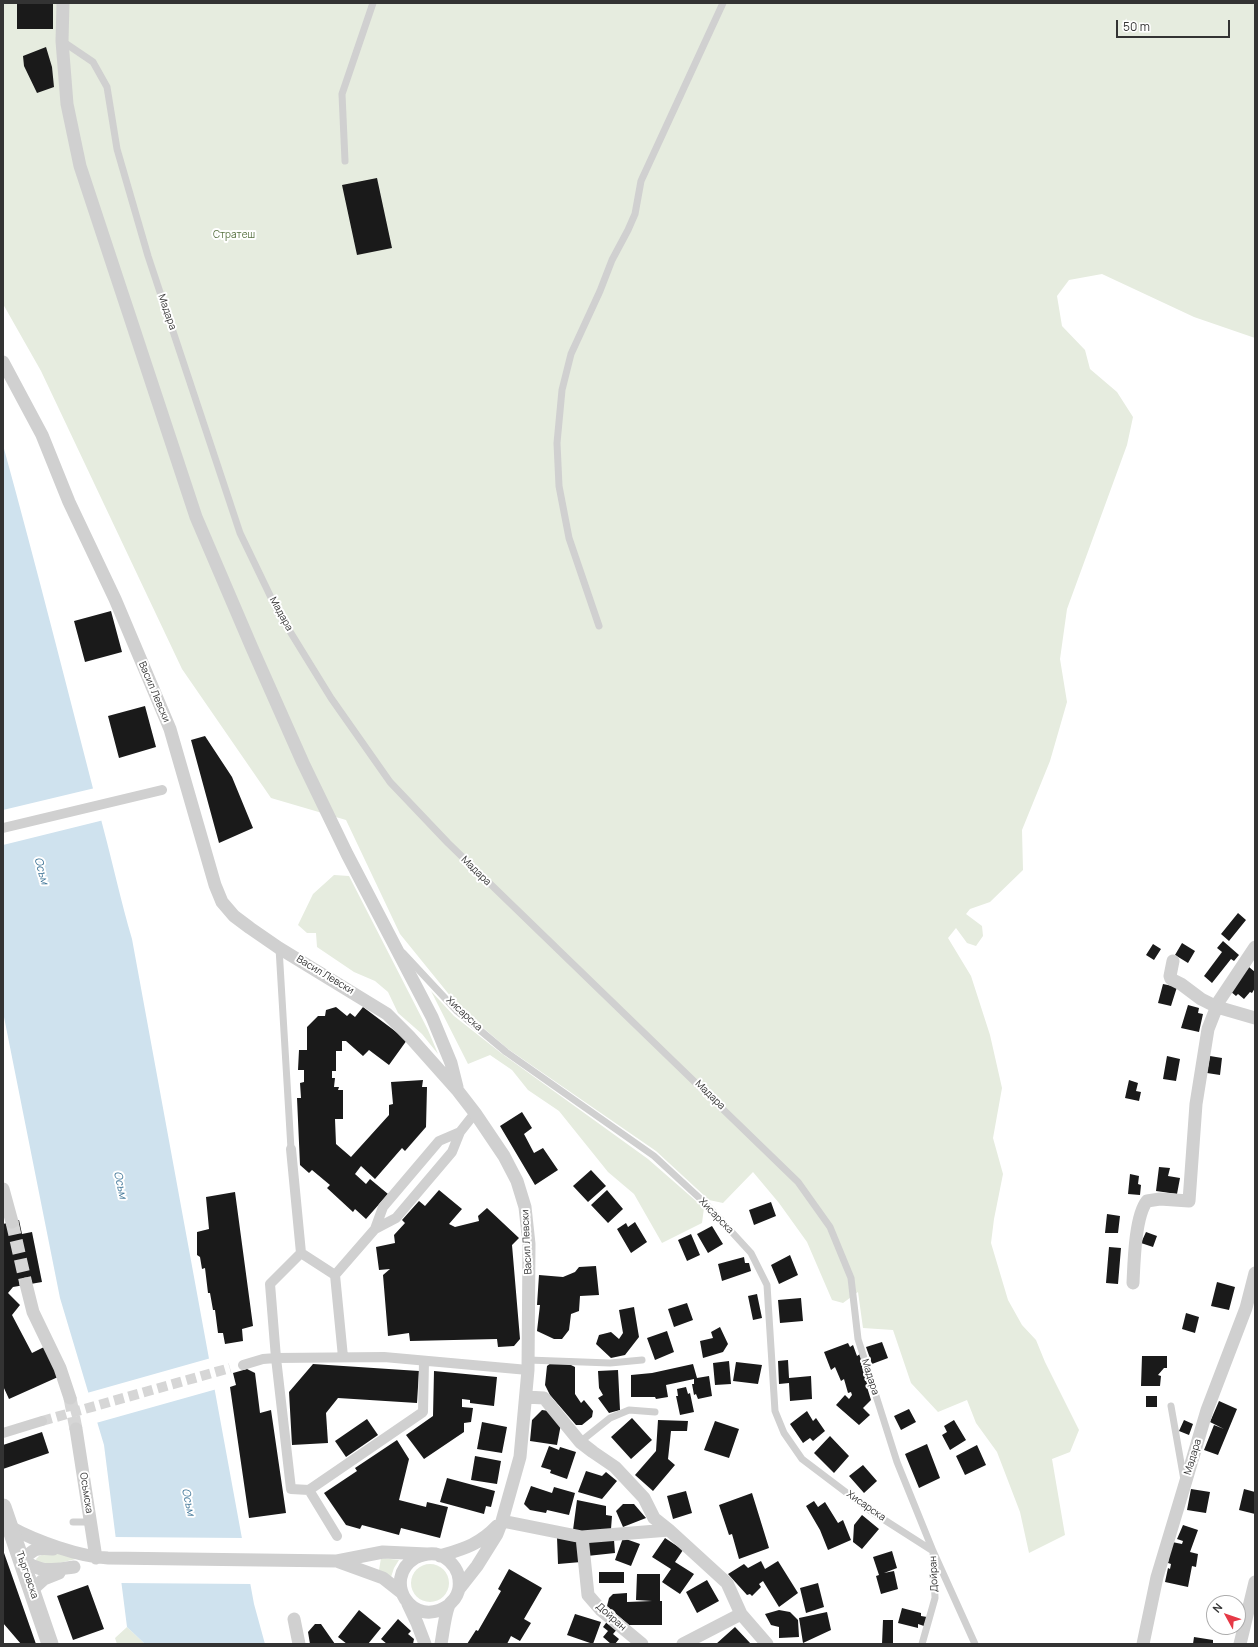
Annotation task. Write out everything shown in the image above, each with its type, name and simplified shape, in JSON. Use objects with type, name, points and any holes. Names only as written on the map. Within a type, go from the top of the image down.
[{"type":"street","points":[[63,3],[62,41],[67,104],[80,166],[196,517],[303,763],[391,939],[432,1017],[452,1063],[458,1091]]},
{"type":"street","name":"Васил Левски","points":[[3,362],[42,435],[69,502],[115,598],[170,729],[214,885],[222,902],[234,916],[279,948],[387,1014],[431,1059],[458,1091],[504,1156],[517,1181],[526,1207],[529,1244],[528,1365],[520,1457],[502,1521],[490,1546],[459,1589]]},
{"type":"street","points":[[3,828],[162,790]]},
{"type":"street","points":[[1133,1282],[1136,1243],[1142,1208],[1147,1201],[1160,1199],[1189,1201],[1196,1104],[1208,1029],[1217,1007],[1255,947]]},
{"type":"street","points":[[1173,961],[1170,976],[1171,979],[1181,984],[1201,999],[1217,1007],[1255,1018]]},
{"type":"street","points":[[343,1357],[335,1275],[375,1229],[396,1218],[452,1152],[460,1132],[475,1113]]},
{"type":"street","points":[[375,1229],[383,1206],[440,1141],[460,1132]]},
{"type":"street","points":[[292,1149],[301,1253],[270,1284],[276,1358],[291,1489],[309,1490],[423,1412],[424,1361]]},
{"type":"street","points":[[3,1189],[12,1222]]},
{"type":"street","points":[[301,1253],[335,1275]]},
{"type":"street","name":"Мадара","points":[[1143,1644],[1157,1577],[1207,1410],[1246,1308],[1255,1273]]},
{"type":"street","points":[[26,1284],[33,1312],[60,1368],[70,1398]]},
{"type":"street","points":[[243,1365],[263,1359],[343,1357],[528,1365]]},
{"type":"street","points":[[526,1397],[544,1398],[580,1442],[621,1473],[644,1498],[654,1518],[727,1584],[741,1614],[767,1644]]},
{"type":"street","points":[[3,1433],[42,1421]]},
{"type":"street","name":"Осъмска","points":[[76,1429],[90,1522],[102,1558]]},
{"type":"street","points":[[309,1490],[337,1536]]},
{"type":"street","name":"Търговска","points":[[3,1507],[33,1590],[50,1644]]},
{"type":"street","points":[[425,1644],[417,1623],[404,1597],[401,1580],[405,1568],[411,1561],[419,1556],[433,1555],[474,1545],[490,1534],[502,1521],[582,1537],[669,1530]]},
{"type":"street","points":[[10,1527],[30,1538],[72,1551],[102,1558],[337,1561],[383,1552],[433,1555],[452,1564],[457,1571],[459,1580],[459,1589],[456,1597],[450,1605],[441,1644]]},
{"type":"street","name":"Дойран","points":[[582,1537],[588,1595],[601,1610],[642,1644]]},
{"type":"street","points":[[72,1551],[44,1548],[34,1550],[29,1552],[23,1561],[36,1568],[47,1571],[74,1567]]},
{"type":"street","points":[[33,1590],[44,1579],[102,1558]]},
{"type":"street","points":[[337,1561],[383,1578],[404,1597],[413,1608],[422,1612],[432,1613],[450,1605]]},
{"type":"street","points":[[1240,1644],[1255,1582]]},
{"type":"street","points":[[683,1644],[741,1614]]},
{"type":"street","points":[[294,1619],[299,1644]]},
{"type":"lane","points":[[344,161],[342,94],[373,3]]},
{"type":"lane","points":[[599,626],[569,538],[560,486],[557,443],[562,390],[571,354],[600,291],[612,260],[635,214],[641,181],[723,3]]},
{"type":"lane","name":"Мадара","points":[[62,41],[93,62],[107,87],[117,148],[148,256],[240,533],[278,612],[330,698],[390,782],[448,843],[798,1182],[830,1227],[851,1278],[858,1338],[897,1462],[933,1551],[974,1644]]},
{"type":"lane","name":"Хисарска","points":[[391,939],[457,1011],[506,1052],[654,1156],[707,1205],[751,1253],[767,1285],[775,1410],[784,1434],[802,1459],[872,1512],[933,1551]]},
{"type":"lane","points":[[279,948],[292,1149]]},
{"type":"lane","points":[[528,1365],[610,1363],[642,1360]]},
{"type":"lane","points":[[1171,1406],[1185,1484]]},
{"type":"lane","points":[[580,1442],[610,1418],[629,1410],[655,1412]]},
{"type":"lane","points":[[73,1522],[90,1522]]},
{"type":"lane","name":"Дойран","points":[[922,1644],[935,1598],[933,1551]]},
{"type":"green space","name":"Стратеш","points":[[3,3],[1255,3],[1255,338],[1194,317],[1102,274],[1069,280],[1057,296],[1062,326],[1085,350],[1090,369],[1117,392],[1133,417],[1127,445],[1067,609],[1060,659],[1067,702],[1050,761],[1022,830],[1023,870],[990,902],[970,909],[966,914],[982,926],[983,936],[976,946],[967,943],[956,928],[948,938],[971,976],[990,1035],[1002,1088],[993,1138],[1003,1174],[991,1243],[1008,1300],[1022,1325],[1036,1340],[1045,1362],[1079,1430],[1070,1452],[1052,1459],[1065,1535],[1029,1553],[1020,1512],[997,1452],[976,1423],[967,1400],[938,1412],[911,1383],[893,1330],[863,1328],[858,1292],[843,1303],[832,1300],[807,1242],[779,1203],[753,1172],[723,1203],[709,1200],[656,1151],[508,1049],[460,1008],[400,934],[346,820],[271,798],[182,669],[41,371],[3,304]]},
{"type":"green space","points":[[334,875],[349,876],[428,1030],[438,1054],[422,1034],[398,1013],[388,992],[375,981],[354,972],[317,947],[316,933],[307,933],[298,925],[313,894]]},
{"type":"green space","points":[[431,991],[454,1016],[501,1053],[648,1159],[704,1208],[702,1223],[662,1243],[634,1194],[608,1172],[559,1111],[528,1090],[512,1070],[490,1055],[468,1064]]},
{"type":"green space","points":[[45,1554],[64,1554],[80,1558],[55,1564],[37,1562],[36,1559],[39,1556]]},
{"type":"green space","points":[[381,1558],[399,1560],[391,1577],[379,1570]]},
{"type":"green space","points":[[426,1564],[434,1564],[444,1569],[448,1576],[448,1590],[444,1597],[434,1602],[426,1602],[416,1597],[414,1594],[411,1587],[411,1579],[416,1569],[419,1567]]},
{"type":"green space","points":[[127,1627],[145,1644],[117,1644],[115,1638]]},
{"type":"water","name":"Осъм","points":[[3,445],[132,939],[254,1604],[265,1644],[145,1644],[127,1627],[104,1445],[60,1298],[3,1012]]},
{"type":"pier","points":[[95,788],[104,820],[3,845],[3,810]]},
{"type":"pier","points":[[211,1358],[217,1389],[96,1423],[87,1393]]},
{"type":"pier","points":[[114,1537],[244,1538],[253,1584],[119,1583]]},
{"type":"building","points":[[17,3],[53,3],[53,29],[17,29]]},
{"type":"building","points":[[46,47],[52,67],[54,87],[37,93],[24,66],[23,56]]},
{"type":"building","points":[[377,178],[392,248],[357,255],[342,185]]},
{"type":"building","points":[[111,611],[122,652],[85,662],[74,621]]},
{"type":"building","points":[[145,706],[156,747],[119,758],[108,716]]},
{"type":"building","points":[[205,736],[232,777],[253,828],[219,843],[191,740]]},
{"type":"building","points":[[1238,913],[1246,920],[1229,941],[1221,934]]},
{"type":"building","points":[[1223,941],[1239,955],[1234,961],[1231,959],[1212,983],[1204,976],[1222,952],[1217,948]]},
{"type":"building","points":[[1182,943],[1195,951],[1188,963],[1175,955]]},
{"type":"building","points":[[1153,944],[1161,949],[1154,960],[1146,955]]},
{"type":"building","points":[[1249,967],[1255,972],[1255,988],[1252,993],[1250,992],[1244,999],[1238,994],[1236,996],[1230,991]]},
{"type":"building","points":[[1163,984],[1177,987],[1171,1006],[1158,1003]]},
{"type":"building","points":[[1188,1005],[1199,1008],[1198,1013],[1203,1014],[1199,1032],[1181,1028]]},
{"type":"building","points":[[336,1007],[347,1016],[350,1013],[355,1017],[363,1007],[407,1040],[389,1065],[369,1050],[363,1056],[346,1041],[342,1041],[342,1051],[336,1051],[336,1071],[332,1071],[332,1078],[335,1078],[334,1087],[339,1087],[338,1090],[343,1090],[343,1119],[335,1119],[336,1144],[351,1157],[389,1115],[389,1105],[393,1104],[391,1082],[423,1080],[422,1087],[427,1087],[426,1127],[405,1151],[402,1148],[375,1179],[361,1166],[355,1174],[366,1184],[370,1179],[388,1194],[366,1219],[355,1209],[353,1212],[327,1188],[330,1185],[312,1170],[309,1173],[300,1165],[297,1098],[301,1098],[300,1083],[304,1082],[304,1070],[298,1070],[299,1050],[307,1050],[307,1027],[318,1016],[325,1016],[326,1010]]},
{"type":"building","points":[[1167,1056],[1180,1059],[1176,1081],[1163,1079]]},
{"type":"building","points":[[1210,1056],[1222,1058],[1220,1075],[1207,1073]]},
{"type":"building","points":[[1129,1080],[1138,1083],[1136,1091],[1141,1092],[1139,1101],[1125,1098]]},
{"type":"building","points":[[522,1112],[532,1128],[524,1134],[534,1153],[543,1148],[558,1170],[535,1185],[500,1126]]},
{"type":"building","points":[[1159,1167],[1170,1168],[1168,1176],[1180,1178],[1177,1194],[1156,1191]]},
{"type":"building","points":[[591,1170],[606,1186],[588,1202],[573,1186]]},
{"type":"building","points":[[1130,1174],[1139,1176],[1138,1184],[1141,1185],[1140,1195],[1128,1194]]},
{"type":"building","points":[[439,1190],[462,1209],[449,1224],[455,1227],[479,1221],[478,1216],[487,1208],[519,1238],[512,1245],[520,1339],[514,1346],[498,1347],[497,1339],[410,1341],[409,1333],[388,1336],[383,1275],[390,1269],[379,1270],[376,1247],[395,1243],[394,1235],[405,1223],[402,1220],[419,1201],[425,1206]]},
{"type":"building","points":[[607,1190],[623,1209],[608,1223],[591,1205]]},
{"type":"building","points":[[235,1192],[253,1326],[242,1329],[243,1341],[225,1344],[223,1333],[218,1333],[215,1310],[213,1310],[210,1293],[208,1293],[205,1268],[202,1269],[200,1257],[197,1255],[197,1232],[209,1229],[206,1197]]},
{"type":"building","points":[[771,1202],[776,1216],[754,1225],[749,1210]]},
{"type":"building","points":[[1107,1214],[1120,1216],[1118,1233],[1105,1233]]},
{"type":"building","points":[[19,1220],[22,1234],[32,1232],[42,1282],[13,1287],[8,1293],[20,1305],[12,1315],[32,1353],[44,1347],[58,1377],[9,1399],[3,1386],[3,1224]]},
{"type":"building","points":[[635,1222],[647,1242],[631,1253],[617,1229],[626,1223],[628,1227]]},
{"type":"building","points":[[712,1226],[723,1244],[708,1253],[697,1234]]},
{"type":"building","points":[[1146,1232],[1157,1236],[1153,1247],[1141,1243]]},
{"type":"building","points":[[691,1234],[700,1255],[687,1261],[678,1240]]},
{"type":"building","points":[[1109,1247],[1121,1248],[1118,1284],[1106,1283]]},
{"type":"building","points":[[790,1255],[798,1275],[779,1284],[771,1265]]},
{"type":"building","points":[[744,1257],[745,1263],[749,1263],[751,1271],[722,1281],[718,1264]]},
{"type":"building","points":[[596,1266],[599,1295],[580,1296],[579,1311],[571,1314],[569,1330],[562,1339],[554,1339],[537,1331],[540,1305],[537,1305],[539,1275],[563,1277],[575,1272],[579,1267]]},
{"type":"building","points":[[1217,1282],[1235,1287],[1229,1310],[1211,1306]]},
{"type":"building","points":[[757,1294],[762,1318],[753,1320],[748,1296]]},
{"type":"building","points":[[801,1298],[803,1321],[780,1323],[778,1300]]},
{"type":"building","points":[[687,1303],[693,1320],[674,1327],[668,1309]]},
{"type":"building","points":[[634,1307],[639,1337],[625,1355],[611,1358],[596,1344],[599,1335],[611,1332],[619,1339],[623,1333],[619,1310]]},
{"type":"building","points":[[1186,1313],[1199,1317],[1195,1333],[1182,1329]]},
{"type":"building","points":[[720,1327],[728,1344],[723,1352],[703,1358],[700,1341],[713,1338],[711,1332]]},
{"type":"building","points":[[667,1331],[674,1352],[655,1360],[647,1338]]},
{"type":"building","points":[[882,1342],[888,1358],[872,1364],[866,1347]]},
{"type":"building","points":[[848,1343],[850,1347],[853,1345],[857,1356],[860,1354],[870,1385],[867,1387],[871,1400],[863,1408],[870,1415],[859,1425],[836,1405],[845,1395],[849,1399],[852,1395],[851,1392],[848,1393],[844,1379],[841,1381],[835,1367],[831,1370],[824,1352]]},
{"type":"building","points":[[1142,1356],[1167,1356],[1167,1368],[1164,1368],[1158,1375],[1161,1376],[1160,1386],[1141,1386]]},
{"type":"building","points":[[788,1360],[789,1378],[811,1376],[812,1399],[790,1401],[789,1383],[779,1384],[778,1361]]},
{"type":"building","points":[[729,1361],[731,1384],[715,1385],[713,1363]]},
{"type":"building","points":[[736,1362],[762,1365],[758,1384],[733,1381]]},
{"type":"building","points":[[551,1363],[569,1364],[575,1367],[575,1394],[581,1403],[584,1400],[593,1411],[592,1417],[582,1425],[576,1425],[550,1395],[545,1385],[547,1366]]},
{"type":"building","points":[[313,1364],[419,1371],[417,1403],[338,1398],[326,1413],[328,1443],[292,1445],[289,1392]]},
{"type":"building","points":[[693,1364],[697,1378],[709,1376],[712,1396],[698,1399],[696,1394],[694,1395],[692,1384],[694,1384],[694,1379],[666,1385],[668,1397],[656,1399],[655,1397],[631,1397],[631,1375],[652,1373]]},
{"type":"building","points":[[247,1369],[255,1373],[260,1413],[271,1410],[286,1513],[249,1518],[230,1387],[236,1385],[233,1373]]},
{"type":"building","points":[[618,1370],[620,1410],[609,1413],[598,1398],[603,1395],[599,1388],[598,1371]]},
{"type":"building","points":[[434,1371],[497,1377],[494,1406],[470,1403],[470,1400],[462,1399],[462,1407],[473,1408],[471,1422],[464,1423],[464,1432],[424,1459],[406,1435],[433,1416]]},
{"type":"building","points":[[686,1387],[688,1394],[690,1393],[694,1412],[680,1415],[676,1396],[678,1396],[677,1389]]},
{"type":"building","points":[[1146,1396],[1157,1396],[1157,1407],[1146,1407]]},
{"type":"building","points":[[1219,1401],[1237,1409],[1218,1455],[1204,1450],[1214,1425],[1224,1429],[1210,1422]]},
{"type":"building","points":[[909,1409],[916,1422],[901,1430],[894,1416]]},
{"type":"building","points":[[542,1410],[549,1411],[561,1424],[557,1445],[530,1441],[532,1420]]},
{"type":"building","points":[[807,1411],[813,1421],[816,1418],[825,1431],[813,1441],[810,1438],[803,1443],[790,1424]]},
{"type":"building","points":[[632,1418],[652,1440],[631,1459],[611,1437]]},
{"type":"building","points":[[367,1419],[378,1435],[346,1457],[335,1441]]},
{"type":"building","points":[[658,1420],[688,1421],[687,1431],[671,1431],[668,1459],[675,1465],[653,1491],[635,1475],[656,1451]]},
{"type":"building","points":[[954,1420],[966,1440],[950,1450],[942,1435],[947,1432],[944,1426]]},
{"type":"building","points":[[1184,1420],[1193,1424],[1189,1435],[1179,1431]]},
{"type":"building","points":[[715,1421],[739,1429],[729,1458],[704,1450]]},
{"type":"building","points":[[482,1422],[507,1427],[502,1453],[477,1449]]},
{"type":"building","points":[[42,1432],[49,1453],[3,1469],[3,1445]]},
{"type":"building","points":[[830,1436],[849,1456],[834,1473],[814,1453]]},
{"type":"building","points":[[397,1440],[409,1459],[399,1500],[426,1507],[427,1502],[448,1507],[440,1538],[401,1528],[399,1535],[362,1525],[360,1529],[346,1525],[324,1493],[357,1471],[355,1468]]},
{"type":"building","points":[[927,1444],[940,1478],[919,1488],[905,1454]]},
{"type":"building","points":[[977,1445],[986,1465],[965,1475],[956,1456]]},
{"type":"building","points":[[549,1446],[559,1450],[560,1447],[576,1452],[567,1479],[550,1473],[551,1470],[541,1467]]},
{"type":"building","points":[[475,1456],[501,1461],[497,1484],[471,1480]]},
{"type":"building","points":[[863,1465],[877,1481],[864,1493],[849,1476]]},
{"type":"building","points":[[586,1471],[602,1476],[606,1472],[617,1481],[602,1499],[578,1492]]},
{"type":"building","points":[[447,1478],[495,1491],[491,1507],[486,1506],[484,1514],[440,1502]]},
{"type":"building","points":[[531,1486],[552,1493],[554,1487],[575,1493],[569,1515],[547,1510],[546,1513],[530,1510],[524,1504]]},
{"type":"building","points":[[1191,1489],[1210,1492],[1206,1513],[1187,1510]]},
{"type":"building","points":[[1244,1489],[1255,1492],[1255,1514],[1239,1510]]},
{"type":"building","points":[[686,1491],[692,1513],[673,1519],[667,1496]]},
{"type":"building","points":[[752,1493],[769,1548],[739,1559],[732,1534],[729,1535],[719,1505]]},
{"type":"building","points":[[577,1500],[606,1506],[606,1515],[612,1516],[611,1529],[583,1532],[573,1530]]},
{"type":"building","points":[[814,1501],[818,1507],[825,1502],[838,1523],[843,1520],[851,1540],[828,1550],[820,1530],[806,1506]]},
{"type":"building","points":[[623,1504],[634,1504],[646,1518],[623,1527],[616,1511]]},
{"type":"building","points":[[862,1515],[879,1529],[862,1549],[853,1542],[854,1525]]},
{"type":"building","points":[[1183,1525],[1198,1530],[1190,1552],[1198,1554],[1196,1567],[1192,1566],[1188,1587],[1165,1582],[1168,1568],[1170,1569],[1171,1564],[1168,1563],[1172,1542],[1182,1544],[1183,1541],[1177,1539]]},
{"type":"building","points":[[557,1537],[581,1543],[581,1562],[558,1564]]},
{"type":"building","points":[[623,1538],[640,1544],[631,1566],[615,1560]]},
{"type":"building","points":[[665,1538],[683,1550],[675,1562],[694,1574],[680,1594],[662,1582],[671,1569],[652,1557]]},
{"type":"building","points":[[614,1540],[615,1553],[587,1556],[586,1542]]},
{"type":"building","points":[[3,1550],[36,1644],[21,1644],[3,1623]]},
{"type":"building","points":[[892,1551],[897,1568],[884,1573],[894,1571],[898,1589],[881,1594],[876,1576],[879,1575],[873,1557]]},
{"type":"building","points":[[761,1561],[765,1569],[778,1561],[798,1593],[779,1607],[763,1581],[759,1584],[761,1587],[752,1596],[750,1594],[747,1595],[728,1574],[744,1564],[748,1568]]},
{"type":"building","points":[[509,1569],[542,1588],[524,1619],[531,1623],[520,1641],[511,1636],[507,1644],[467,1644],[476,1630],[478,1631],[501,1591],[498,1589]]},
{"type":"building","points":[[599,1572],[624,1572],[624,1583],[599,1583]]},
{"type":"building","points":[[637,1574],[660,1574],[662,1625],[629,1625],[607,1606],[609,1598],[613,1594],[627,1593],[627,1602],[652,1601],[636,1600]]},
{"type":"building","points":[[707,1580],[719,1601],[697,1613],[686,1592]]},
{"type":"building","points":[[818,1583],[824,1607],[806,1613],[800,1588]]},
{"type":"building","points":[[88,1585],[104,1629],[73,1640],[57,1596]]},
{"type":"building","points":[[902,1608],[921,1613],[921,1616],[927,1617],[924,1626],[918,1624],[918,1628],[898,1623]]},
{"type":"building","points":[[359,1610],[381,1628],[368,1644],[347,1644],[338,1637]]},
{"type":"building","points":[[779,1610],[790,1612],[798,1620],[799,1637],[779,1638],[779,1627],[771,1625],[765,1614]]},
{"type":"building","points":[[827,1612],[831,1630],[803,1643],[799,1618]]},
{"type":"building","points":[[575,1614],[601,1622],[593,1644],[567,1635]]},
{"type":"building","points":[[398,1619],[411,1631],[408,1634],[414,1639],[413,1644],[387,1644],[381,1639]]},
{"type":"building","points":[[609,1619],[619,1627],[613,1634],[619,1639],[615,1644],[611,1644],[603,1637],[608,1631],[603,1627]]},
{"type":"building","points":[[883,1620],[893,1620],[893,1644],[882,1644]]},
{"type":"building","points":[[315,1624],[321,1624],[335,1644],[310,1644],[308,1632]]},
{"type":"building","points":[[735,1627],[751,1644],[716,1644]]},
{"type":"building","points":[[1194,1637],[1213,1640],[1213,1643],[1216,1644],[1193,1644]]},
{"type":"tunnel","points":[[12,1222],[26,1284]]},
{"type":"tunnel","points":[[42,1421],[230,1368]]},
{"type":"tunnel","points":[[70,1398],[76,1429]]}]
